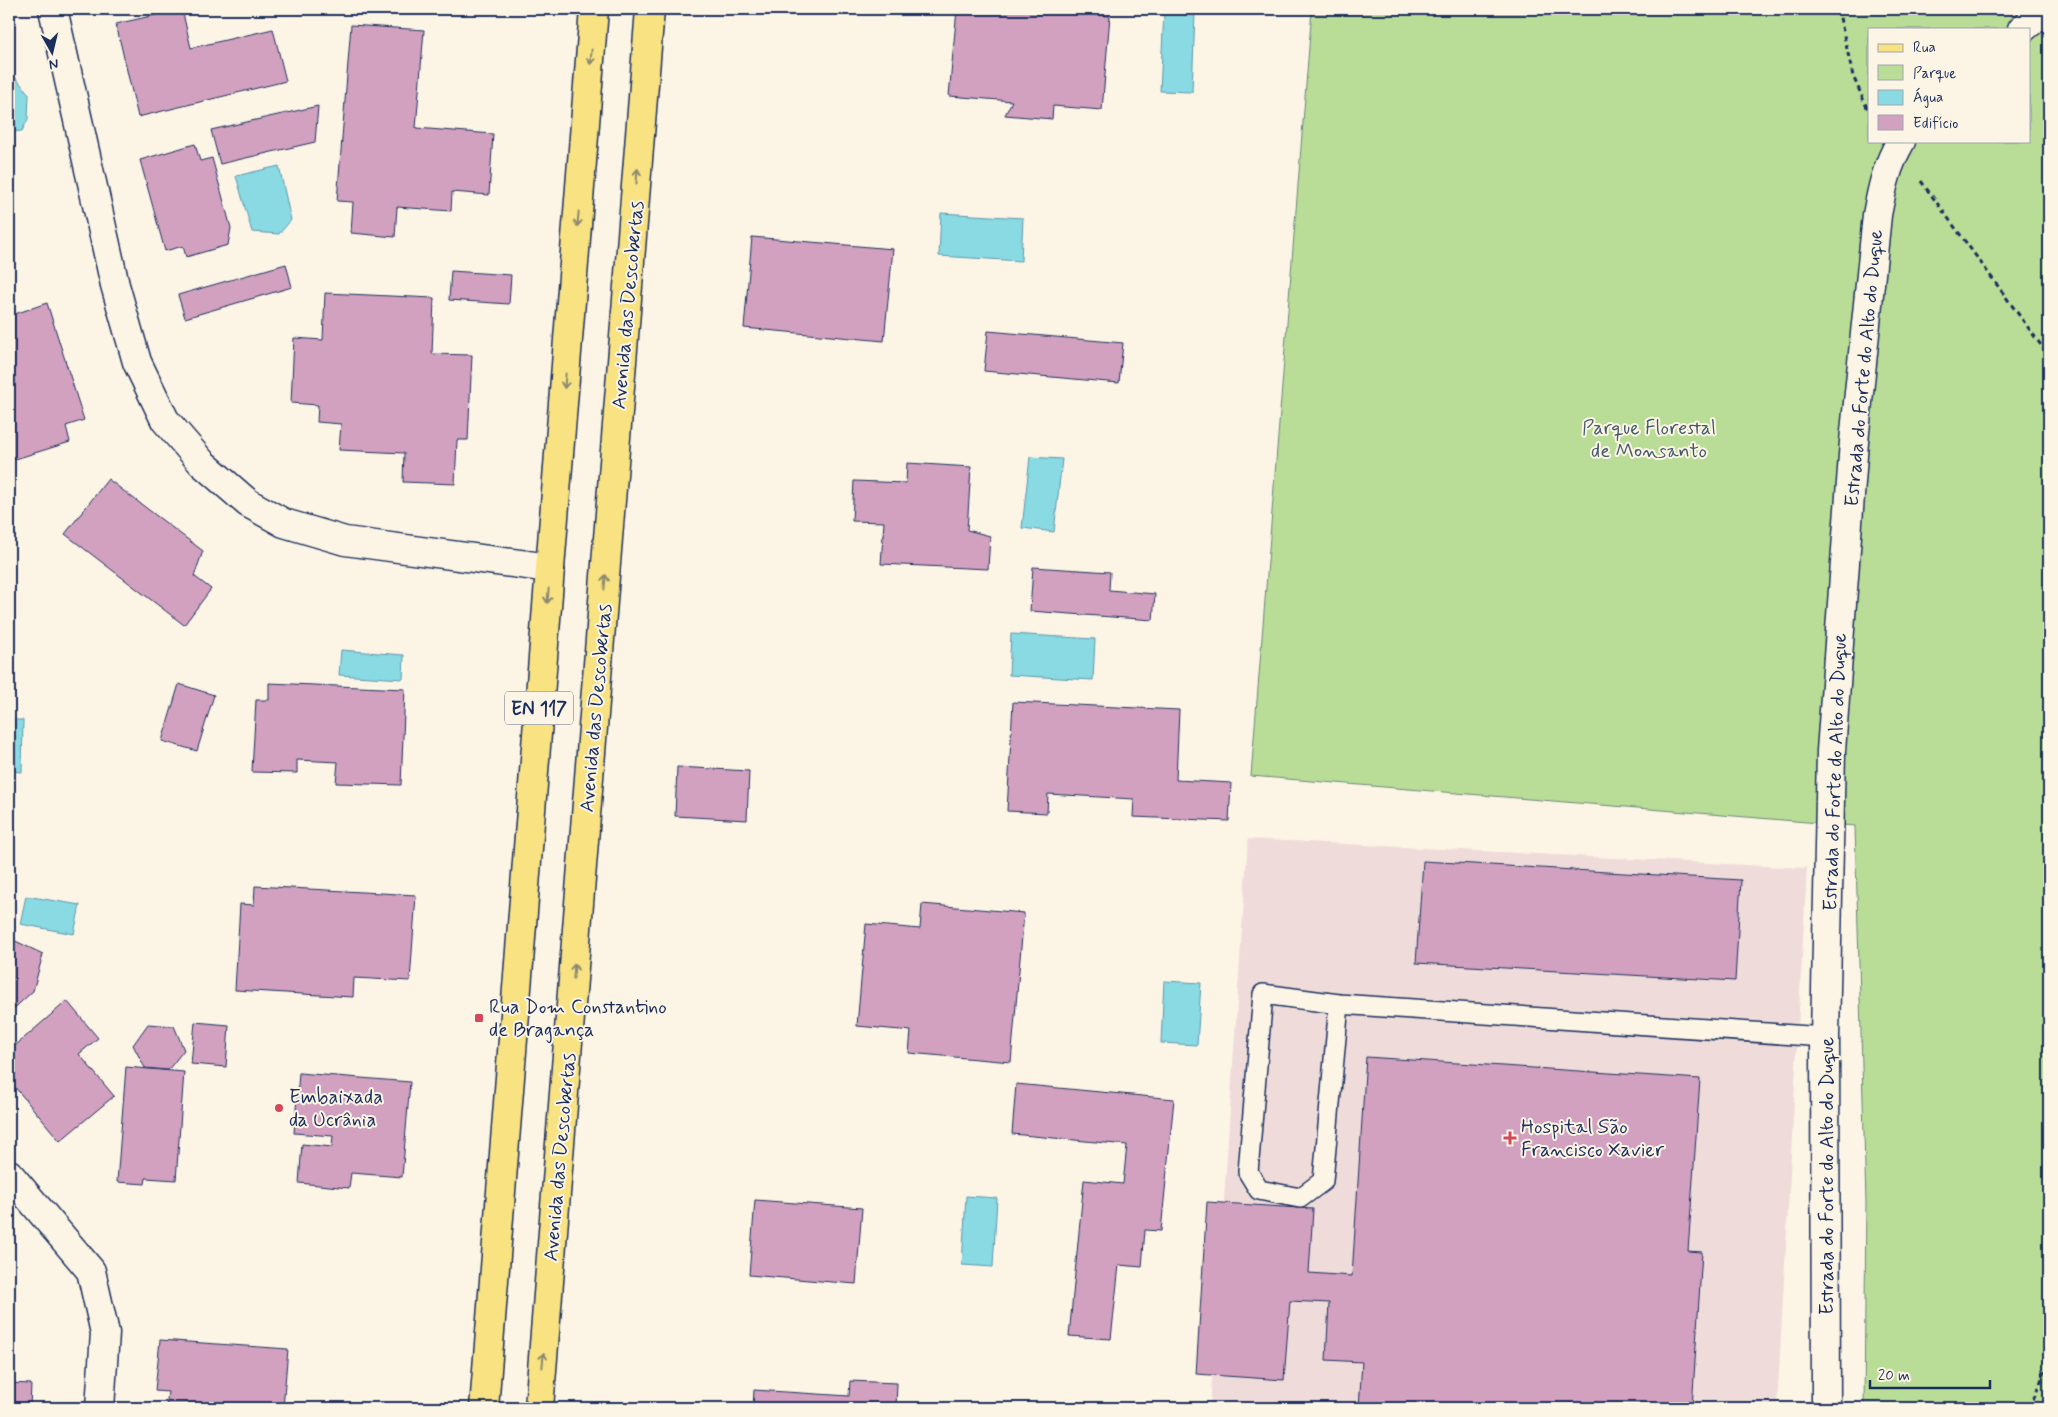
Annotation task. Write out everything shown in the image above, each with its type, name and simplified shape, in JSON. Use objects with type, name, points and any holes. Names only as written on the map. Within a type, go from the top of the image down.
[{"type":"main road","name":"EN 117","points":[[484,1408],[594,9]]},
{"type":"main road","name":"Avenida das Descobertas","points":[[540,1408],[650,9]]},
{"type":"street","points":[[53,9],[115,285],[137,362],[165,420],[202,464],[248,503],[284,523],[345,541],[550,568]]},
{"type":"street","points":[[2023,28],[2047,9]]},
{"type":"street","name":"Estrada do Forte do Alto do Duque","points":[[1826,1408],[1826,1036],[1831,751],[1854,442],[1877,214],[1883,182],[1897,148]]},
{"type":"street","points":[[9,1174],[91,1271],[105,1333],[100,1408]]},
{"type":"lane","points":[[1339,1004],[1323,1181],[1300,1198],[1259,1190],[1248,1172],[1263,994],[1339,1004],[1826,1036]]},
{"type":"path","points":[[1838,9],[1853,76],[1868,110]]},
{"type":"path","points":[[1897,148],[2049,356]]},
{"type":"path","points":[[2030,1408],[2049,1361]]},
{"type":"shaded area","name":"Hospital São Francisco Xavier","points":[[1248,839],[1807,868],[1777,1408],[1210,1408]]},
{"type":"green space","name":"Parque Florestal de Monsanto","points":[[1312,9],[2049,9],[2049,1408],[1864,1408],[1866,1202],[1855,826],[1251,776]]},
{"type":"water","points":[[1164,12],[1195,13],[1192,92],[1160,91]]},
{"type":"water","points":[[9,76],[15,77],[29,94],[28,119],[22,131],[9,132]]},
{"type":"water","points":[[279,166],[291,220],[279,234],[252,232],[236,176]]},
{"type":"water","points":[[941,213],[1023,218],[1021,261],[939,256]]},
{"type":"water","points":[[1030,457],[1062,459],[1054,532],[1022,528]]},
{"type":"water","points":[[1011,634],[1095,639],[1093,680],[1009,675]]},
{"type":"water","points":[[341,650],[404,655],[403,679],[339,675]]},
{"type":"water","points":[[9,720],[23,720],[22,772],[9,771]]},
{"type":"water","points":[[26,896],[80,905],[74,934],[20,924]]},
{"type":"water","points":[[1164,981],[1201,983],[1197,1045],[1161,1043]]},
{"type":"water","points":[[966,1196],[997,1198],[993,1267],[962,1265]]},
{"type":"building","points":[[182,9],[191,48],[273,29],[286,81],[138,117],[116,24]]},
{"type":"building","points":[[957,9],[1027,9],[1110,16],[1102,110],[1053,106],[1052,119],[1005,115],[1012,101],[949,96]]},
{"type":"building","points":[[351,25],[424,30],[416,128],[493,134],[489,195],[452,192],[451,211],[397,207],[395,237],[351,233],[353,202],[337,201]]},
{"type":"building","points":[[318,106],[315,142],[220,164],[211,130]]},
{"type":"building","points":[[195,144],[200,161],[212,158],[231,228],[228,245],[186,257],[183,246],[165,251],[140,160]]},
{"type":"building","points":[[752,237],[893,249],[884,341],[744,328]]},
{"type":"building","points":[[286,264],[292,287],[185,318],[178,295]]},
{"type":"building","points":[[451,271],[511,275],[509,304],[449,300]]},
{"type":"building","points":[[325,293],[434,298],[432,354],[472,355],[468,440],[457,440],[455,484],[403,482],[404,453],[339,450],[341,424],[317,422],[318,405],[291,403],[294,338],[323,340]]},
{"type":"building","points":[[47,303],[84,420],[66,426],[70,442],[9,461],[9,316]]},
{"type":"building","points":[[988,331],[1123,343],[1119,383],[984,371]]},
{"type":"building","points":[[907,463],[971,467],[967,530],[990,536],[988,569],[881,564],[884,522],[852,521],[854,481],[906,483]]},
{"type":"building","points":[[108,479],[203,551],[194,576],[211,589],[184,625],[65,534]]},
{"type":"building","points":[[1033,567],[1110,572],[1109,590],[1155,594],[1153,620],[1030,611]]},
{"type":"building","points":[[269,683],[405,689],[401,785],[336,783],[338,762],[297,760],[297,773],[252,772],[256,700],[269,700]]},
{"type":"building","points":[[179,684],[214,695],[197,751],[162,741]]},
{"type":"building","points":[[1013,702],[1179,710],[1176,780],[1231,783],[1229,821],[1133,817],[1134,799],[1048,794],[1047,813],[1007,811]]},
{"type":"building","points":[[677,767],[749,771],[747,820],[675,816]]},
{"type":"building","points":[[1423,861],[1741,880],[1735,981],[1416,963]]},
{"type":"building","points":[[255,886],[416,895],[410,981],[354,978],[353,997],[235,990],[240,904],[254,905]]},
{"type":"building","points":[[922,904],[1024,913],[1011,1062],[909,1053],[911,1031],[857,1026],[866,924],[920,929]]},
{"type":"building","points":[[9,938],[43,954],[33,991],[9,1013]]},
{"type":"building","points":[[67,1001],[98,1038],[79,1054],[114,1096],[60,1141],[9,1080],[9,1051]]},
{"type":"building","points":[[195,1022],[229,1025],[226,1067],[191,1064]]},
{"type":"building","points":[[148,1024],[174,1026],[184,1050],[168,1070],[145,1068],[133,1045]]},
{"type":"building","points":[[1366,1057],[1700,1079],[1688,1251],[1702,1252],[1692,1408],[1359,1408],[1362,1362],[1326,1360],[1329,1303],[1290,1301],[1284,1380],[1196,1374],[1207,1202],[1313,1209],[1309,1273],[1352,1276]]},
{"type":"building","points":[[126,1067],[184,1072],[176,1180],[146,1178],[145,1184],[117,1182]]},
{"type":"building","points":[[299,1073],[410,1082],[402,1177],[351,1173],[349,1188],[299,1183],[302,1144],[332,1147],[333,1136],[294,1133]]},
{"type":"building","points":[[1016,1084],[1174,1099],[1161,1231],[1145,1230],[1142,1267],[1119,1265],[1111,1339],[1069,1336],[1084,1180],[1123,1184],[1127,1145],[1012,1134]]},
{"type":"building","points":[[755,1200],[862,1208],[856,1284],[749,1275]]},
{"type":"building","points":[[160,1340],[288,1349],[283,1408],[166,1408],[168,1392],[155,1391]]},
{"type":"building","points":[[850,1381],[897,1383],[896,1408],[753,1408],[754,1390],[849,1396]]},
{"type":"building","points":[[9,1383],[31,1384],[30,1408],[9,1408]]},
{"type":"place","name":"Rua Dom Constantino de Bragança","points":[[479,1018]]},
{"type":"place","name":"Embaixada da Ucrânia","points":[[279,1108]]},
{"type":"place","name":"Hospital São Francisco Xavier","points":[[1510,1138]]}]
